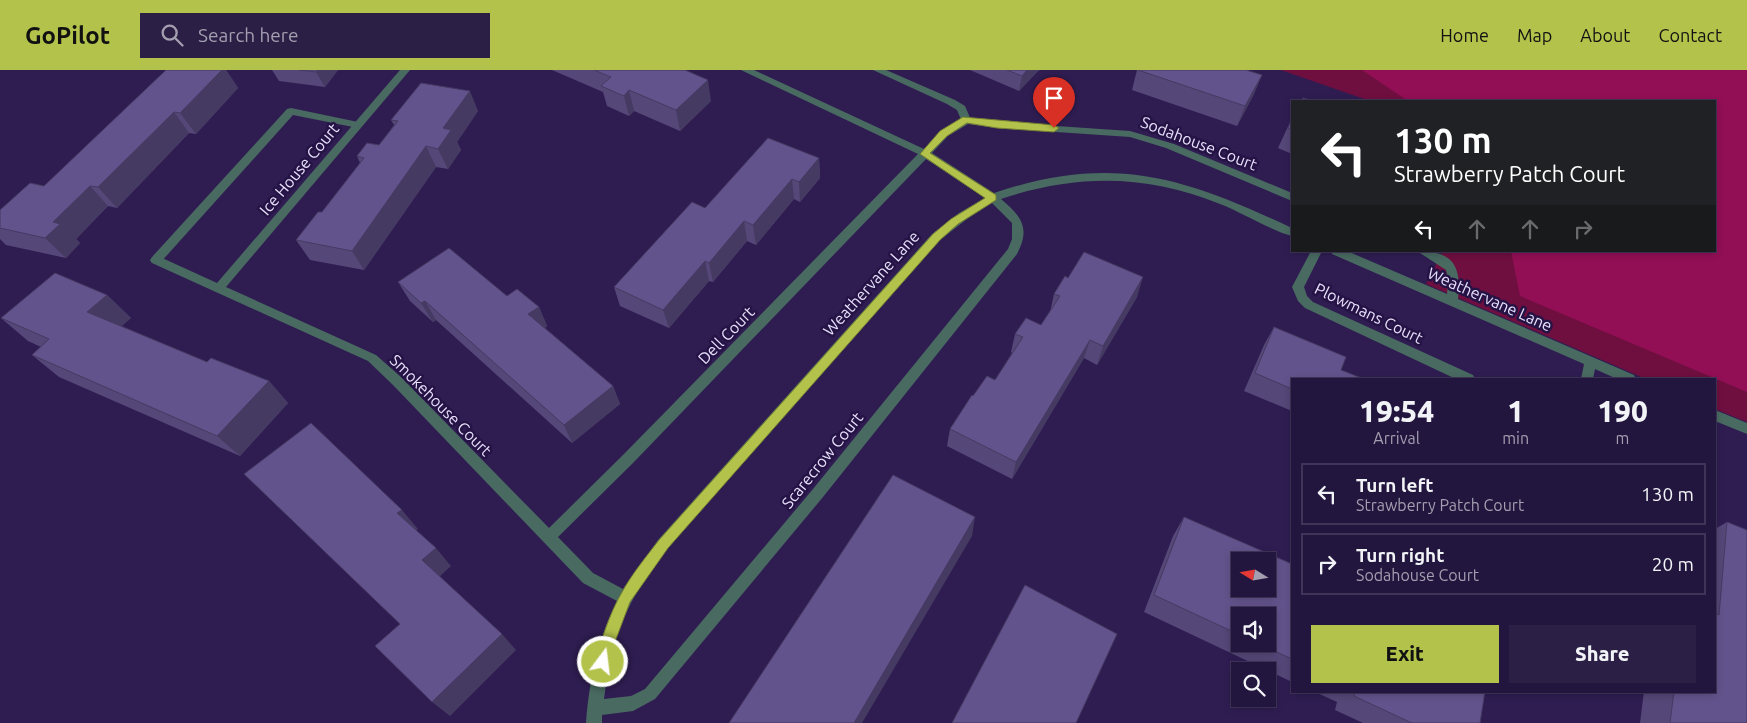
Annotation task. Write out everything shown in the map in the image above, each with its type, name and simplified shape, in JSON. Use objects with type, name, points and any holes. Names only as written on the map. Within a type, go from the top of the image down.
[{"type":"street","name":"Ice House Court","points":[[218,289],[404,70]]},
{"type":"street","points":[[746,70],[924,154],[993,198]]},
{"type":"street","points":[[878,70],[951,102],[960,108],[966,120],[944,134],[924,154]]},
{"type":"street","name":"Smokehouse Court","points":[[358,125],[291,112],[156,260],[372,358],[398,382],[588,578],[625,598]]},
{"type":"street","name":"Sodahouse Court","points":[[966,120],[997,125],[1130,134],[1170,146],[1291,197]]},
{"type":"street","name":"Dell Court","points":[[548,538],[628,459],[924,154]]},
{"type":"street","name":"Weathervane Lane","points":[[594,723],[594,708],[606,647],[625,598],[663,544],[936,237],[954,222],[993,198],[1042,183],[1070,178],[1115,176],[1151,180],[1186,188],[1225,202],[1291,232]]},
{"type":"street","name":"Scarecrow Court","points":[[594,708],[633,703],[650,694],[818,493],[1013,251],[1018,239],[1018,222],[1008,210],[993,198]]},
{"type":"street","name":"Plowmans Court","points":[[1315,252],[1298,286],[1302,298],[1309,305],[1467,378]]},
{"type":"street","name":"Weathervane Lane","points":[[1338,252],[1628,378]]},
{"type":"street","points":[[1424,252],[1444,260],[1453,268],[1455,278],[1452,301]]},
{"type":"street","points":[[1587,378],[1591,362]]},
{"type":"street","points":[[1716,416],[1747,429]]},
{"type":"shaded area","points":[[1281,70],[1747,70],[1747,422],[1716,409],[1716,378],[1644,378],[1426,284],[1442,252],[1716,252],[1716,100],[1367,100]]},
{"type":"shaded area","points":[[1362,70],[1747,70],[1747,392],[1520,296],[1511,252],[1716,252],[1716,100],[1407,100]]},
{"type":"building","points":[[166,70],[222,70],[180,113],[174,112],[98,187],[90,186],[53,222],[60,224],[45,238],[0,228],[0,210],[30,183],[44,186]]},
{"type":"building","points":[[299,70],[318,70],[316,72]]},
{"type":"building","points":[[594,70],[685,70],[708,80],[676,110],[629,90],[624,96],[601,86],[611,77]]},
{"type":"building","points":[[1007,70],[1027,70],[1022,76]]},
{"type":"building","points":[[1138,70],[1246,70],[1262,75],[1245,106]]},
{"type":"building","points":[[421,83],[470,91],[443,128],[451,130],[438,149],[426,146],[352,251],[296,240],[318,212],[322,212],[364,158],[357,156],[367,143],[379,145],[398,121],[391,120]]},
{"type":"building","points":[[768,138],[819,158],[799,182],[792,179],[753,225],[744,221],[709,263],[705,261],[663,310],[614,287],[692,202],[705,208]]},
{"type":"building","points":[[449,248],[507,296],[517,289],[539,307],[528,314],[613,386],[564,425],[425,301],[421,303],[398,282]]},
{"type":"building","points":[[1084,252],[1143,277],[1103,346],[1090,340],[1016,462],[950,429],[987,376],[995,380],[1023,337],[1015,334],[1026,318],[1041,325],[1060,296],[1054,294],[1065,276],[1068,278]]},
{"type":"building","points":[[55,273],[107,295],[87,312],[207,362],[211,358],[269,381],[217,436],[32,355],[49,339],[1,318]]},
{"type":"building","points":[[1274,327],[1346,357],[1341,370],[1361,378],[1291,378],[1291,389],[1255,373]]},
{"type":"building","points":[[311,423],[402,510],[397,513],[436,548],[422,560],[502,634],[432,702],[375,646],[400,624],[244,474]]},
{"type":"building","points":[[893,475],[975,517],[854,723],[729,723]]},
{"type":"building","points":[[1184,517],[1264,552],[1231,552],[1231,598],[1276,598],[1276,557],[1291,564],[1291,659],[1276,652],[1276,607],[1231,607],[1231,631],[1154,595]]},
{"type":"building","points":[[1727,522],[1747,530],[1747,723],[1670,723],[1674,693],[1716,693],[1716,614],[1719,615]]},
{"type":"building","points":[[1025,585],[1117,634],[1076,723],[952,723]]},
{"type":"building","points":[[1355,693],[1485,693],[1480,723],[1412,723],[1354,696]]},
{"type":"route","points":[[603,662],[606,647],[625,598],[663,544],[936,237],[954,222],[993,198],[924,154],[944,134],[966,120],[997,125],[1054,128]]}]
